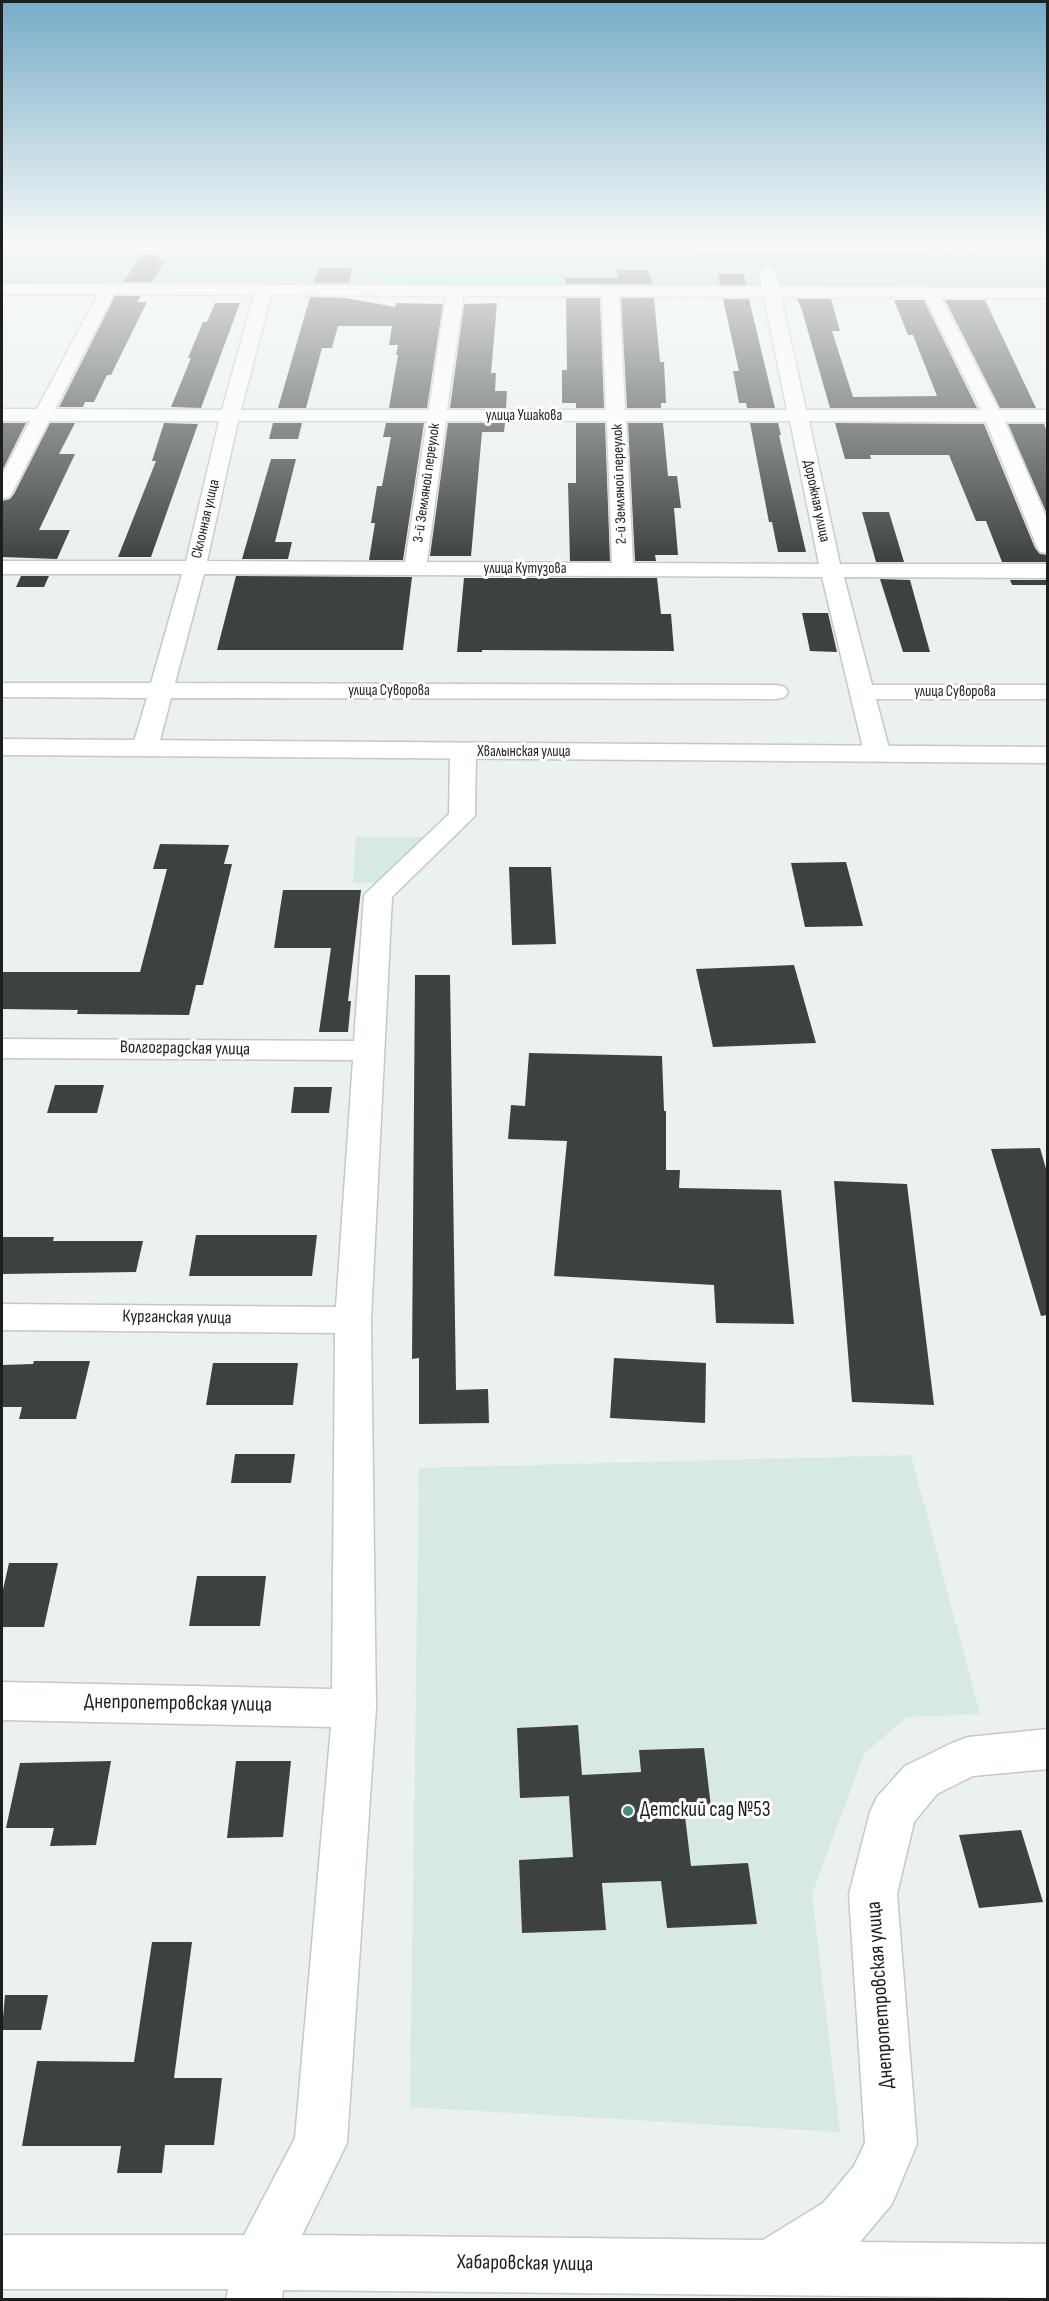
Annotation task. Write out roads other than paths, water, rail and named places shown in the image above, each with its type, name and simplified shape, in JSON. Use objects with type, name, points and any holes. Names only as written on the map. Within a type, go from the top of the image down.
[{"type":"street","points":[[2,492],[79,346]]},
{"type":"street","name":"Склонная улица","points":[[145,748],[195,568],[230,416],[249,346]]},
{"type":"street","name":"3-й Земляной переулок","points":[[415,569],[447,346]]},
{"type":"street","name":"2-й Земляной переулок","points":[[613,346],[623,570]]},
{"type":"street","name":"Дорожная улица","points":[[783,346],[831,570],[878,752]]},
{"type":"street","points":[[958,346],[993,416],[1047,547]]},
{"type":"street","name":"улица Ушакова","points":[[2,415],[1047,416]]},
{"type":"street","name":"улица Кутузова","points":[[2,567],[1047,571]]},
{"type":"street","name":"улица Суворова","points":[[2,690],[776,692]]},
{"type":"street","name":"улица Суворова","points":[[862,692],[1047,692]]},
{"type":"street","name":"Хвалынская улица","points":[[2,747],[1047,755]]},
{"type":"street","points":[[256,2281],[321,2143],[354,1708],[352,1320],[378,895],[462,816],[463,752]]},
{"type":"street","name":"Волгоградская улица","points":[[2,1048],[368,1051]]},
{"type":"street","name":"Курганская улица","points":[[2,1317],[352,1320]]},
{"type":"street","name":"Днепропетровская улица","points":[[2,1701],[354,1708]]},
{"type":"street","name":"Днепропетровская улица","points":[[772,2266],[842,2222],[873,2185],[891,2144],[873,1894],[893,1812],[921,1780],[968,1757],[1047,1749]]},
{"type":"street","name":"Хабаровская улица","points":[[2,2262],[256,2281],[772,2266],[1047,2271]]},
{"type":"place","name":"Детский сад №53","points":[[628,1811]]}]
